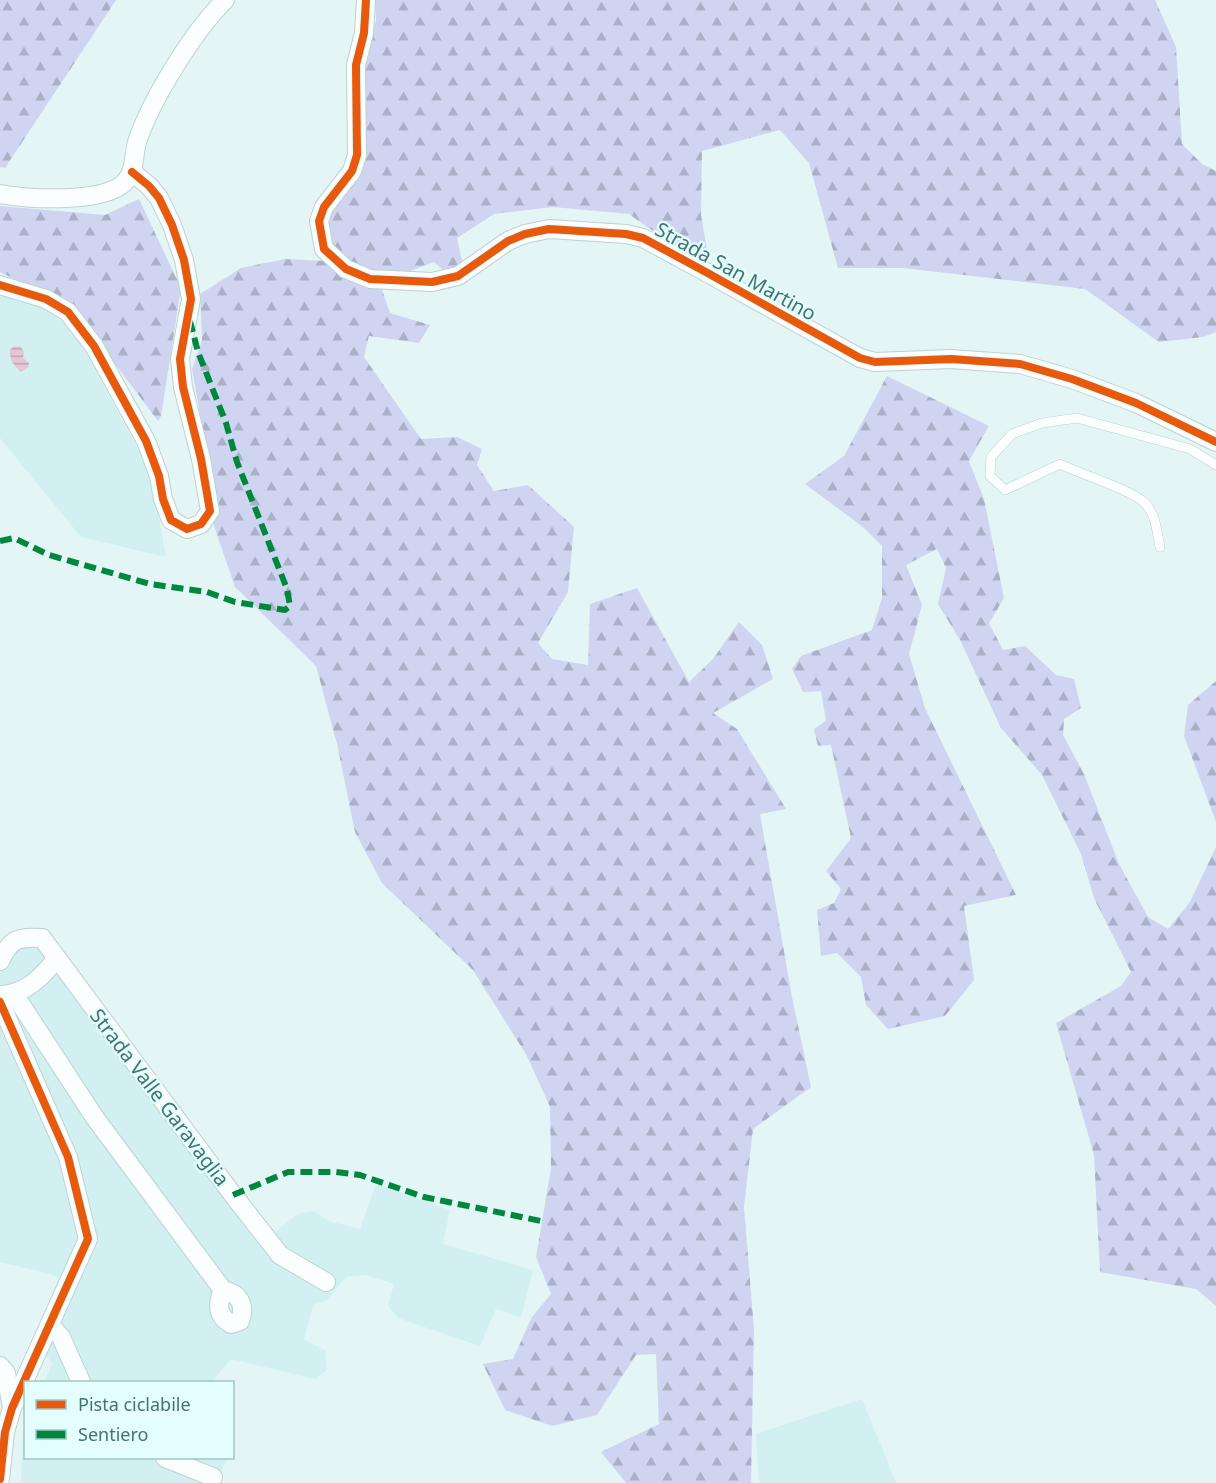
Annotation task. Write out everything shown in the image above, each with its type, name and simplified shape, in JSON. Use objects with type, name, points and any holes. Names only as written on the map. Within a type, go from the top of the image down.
[{"type":"street","points":[[0,194],[76,198],[104,193],[126,182],[132,172],[138,141],[157,97],[185,50],[225,0]]},
{"type":"street","name":"Strada San Martino","points":[[366,0],[364,33],[356,66],[357,154],[352,171],[333,193],[319,221],[324,249],[346,269],[370,279],[432,282],[458,276],[508,241],[525,234],[549,229],[627,234],[643,238],[860,358],[875,362],[951,359],[1020,364],[1072,379],[1136,403],[1216,442]]},
{"type":"street","points":[[0,285],[46,299],[68,312],[94,346],[146,441],[159,476],[163,500],[171,520],[186,529],[201,524],[210,511],[201,459],[183,387],[180,359],[191,299],[184,260],[172,225],[159,198],[132,172]]},
{"type":"street","name":"Strada Valle Garavaglia","points":[[0,961],[7,946],[24,937],[42,938],[280,1255],[326,1282]]},
{"type":"street","points":[[4,1005],[40,980],[57,958]]},
{"type":"street","points":[[4,1005],[95,1118],[223,1290]]},
{"type":"street","points":[[4,1005],[68,1157],[88,1239],[24,1381]]},
{"type":"street","points":[[50,1325],[61,1337],[80,1381]]},
{"type":"street","points":[[0,1366],[6,1373],[12,1408]]},
{"type":"street","points":[[0,1479],[5,1432],[12,1408],[24,1382]]},
{"type":"street","points":[[168,1459],[213,1477]]},
{"type":"lane","points":[[1160,548],[1154,518],[1145,503],[1126,492],[1060,464],[1005,490],[990,476],[991,457],[1012,434],[1042,423],[1077,418],[1190,449],[1216,465]]},
{"type":"shaded area","points":[[0,295],[44,305],[75,333],[148,468],[166,557],[81,537],[0,438]]},
{"type":"shaded area","points":[[14,346],[21,347],[24,352],[23,358],[29,363],[25,370],[20,371],[12,362],[10,350]]},
{"type":"shaded area","points":[[25,946],[39,949],[272,1235],[297,1214],[314,1211],[329,1221],[360,1229],[376,1184],[450,1210],[443,1244],[533,1270],[521,1318],[496,1309],[480,1346],[398,1318],[388,1306],[394,1284],[365,1275],[346,1277],[327,1300],[313,1305],[304,1340],[325,1350],[327,1370],[315,1379],[231,1359],[213,1381],[44,1381],[52,1364],[44,1351],[76,1286],[50,1274],[0,1262],[0,975],[8,956]]},
{"type":"shaded area","points":[[862,1399],[896,1483],[759,1483],[756,1434]]},
{"type":"shaded area","points":[[24,1430],[24,1459],[227,1459],[215,1483],[21,1483]]},
{"type":"green space","points":[[0,0],[116,0],[5,168],[0,167]]},
{"type":"green space","points":[[375,0],[1155,0],[1176,47],[1182,144],[1202,164],[1216,171],[1216,332],[1203,337],[1159,342],[1085,289],[903,268],[838,268],[809,163],[780,130],[702,151],[701,215],[707,250],[680,250],[629,214],[553,207],[494,214],[457,238],[463,266],[447,273],[434,262],[397,276],[367,272],[332,252],[326,219],[334,202],[362,169],[366,134],[364,66],[376,20]]},
{"type":"green space","points":[[139,199],[181,288],[161,416],[158,421],[73,308],[0,272],[0,206],[105,215]]},
{"type":"green space","points":[[285,259],[325,261],[381,287],[390,313],[430,325],[419,343],[369,336],[364,357],[421,439],[457,437],[482,449],[477,465],[494,491],[528,485],[574,527],[568,592],[538,643],[552,659],[588,665],[590,604],[637,588],[689,682],[713,659],[739,622],[762,645],[773,679],[713,713],[737,729],[786,809],[760,814],[792,997],[811,1087],[753,1129],[744,1207],[754,1330],[751,1483],[626,1483],[601,1452],[659,1424],[656,1354],[636,1355],[597,1415],[552,1426],[505,1410],[483,1364],[513,1359],[532,1317],[551,1294],[536,1257],[551,1168],[550,1107],[527,1056],[473,970],[382,883],[355,832],[337,744],[316,666],[235,587],[214,526],[202,425],[192,369],[202,340],[200,294],[241,268]]},
{"type":"green space","points":[[887,376],[989,426],[969,461],[984,499],[1004,598],[989,623],[1003,650],[1025,646],[1056,675],[1074,679],[1081,708],[1064,719],[1063,735],[1084,774],[1119,864],[1148,917],[1168,929],[1190,902],[1216,847],[1216,1306],[1196,1289],[1100,1272],[1094,1155],[1056,1023],[1121,986],[1131,972],[1094,898],[1081,854],[1042,775],[1001,728],[960,640],[938,604],[946,568],[937,549],[906,565],[922,605],[909,654],[925,708],[1016,895],[964,906],[974,980],[945,1016],[888,1029],[866,1005],[861,977],[837,953],[821,956],[817,910],[834,903],[841,889],[826,871],[851,838],[831,745],[818,746],[814,729],[826,721],[821,691],[803,692],[792,669],[801,656],[872,630],[882,598],[882,546],[863,527],[805,484],[844,456]]},
{"type":"green space","points":[[1216,681],[1216,822],[1184,736],[1188,705]]},
{"type":"marked path","points":[[0,541],[14,538],[49,555],[150,584],[207,592],[235,602],[285,610],[290,606],[287,589],[237,462],[226,423],[198,352],[190,321]]},
{"type":"marked path","points":[[233,1195],[288,1172],[336,1172],[360,1175],[424,1197],[541,1221]]},
{"type":"cycle path","points":[[366,0],[364,33],[356,65],[357,155],[352,171],[324,207],[319,221],[324,249],[346,269],[370,279],[432,282],[458,276],[508,241],[525,234],[549,229],[626,234],[643,238],[860,358],[875,362],[951,359],[1020,364],[1072,379],[1136,403],[1216,442]]},
{"type":"cycle path","points":[[0,285],[46,299],[68,312],[94,346],[146,441],[159,476],[163,499],[171,520],[187,529],[201,524],[210,511],[201,459],[183,387],[180,359],[191,299],[184,260],[172,225],[159,198],[132,172]]},
{"type":"cycle path","points":[[0,1002],[68,1157],[88,1239],[24,1381]]},
{"type":"cycle path","points":[[0,1479],[5,1432],[12,1408],[24,1381]]}]
